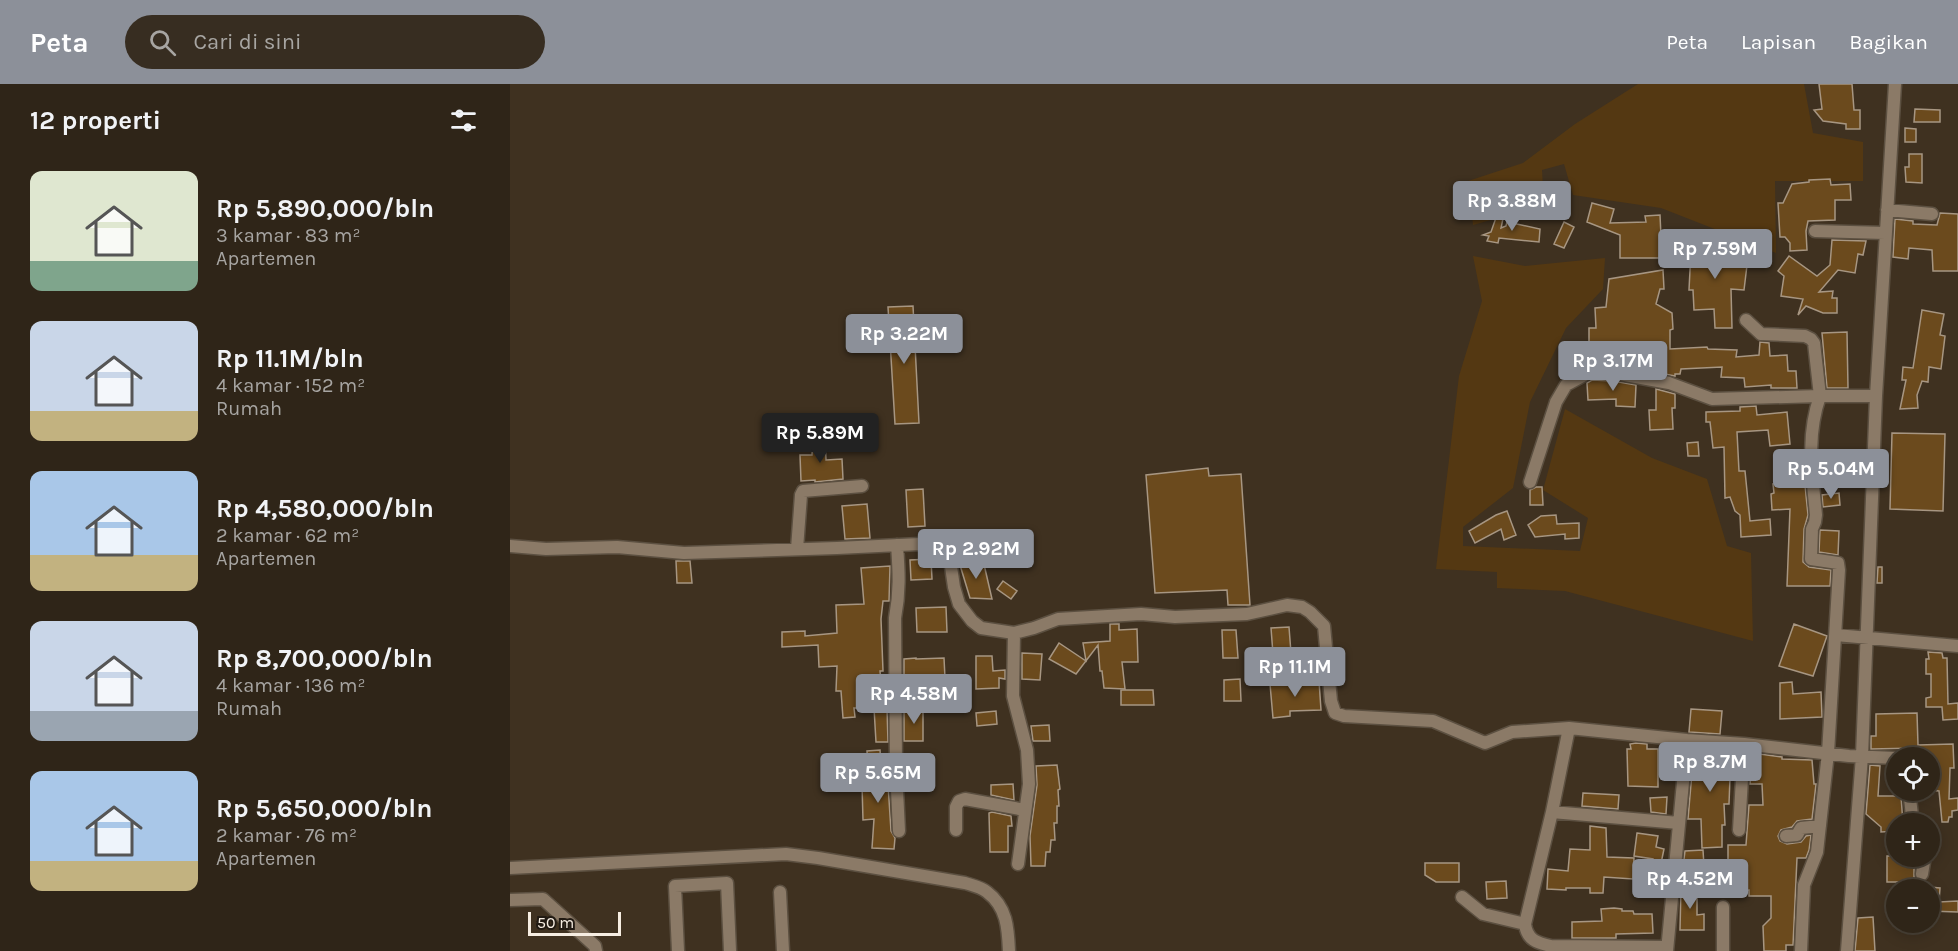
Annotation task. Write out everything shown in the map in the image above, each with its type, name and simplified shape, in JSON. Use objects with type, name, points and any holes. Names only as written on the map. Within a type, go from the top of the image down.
[{"type":"street","points":[[1846,951],[1855,756],[1865,638],[1876,396],[1895,84]]},
{"type":"street","points":[[1887,210],[1932,214]]},
{"type":"street","points":[[1815,231],[1885,233]]},
{"type":"street","points":[[1746,321],[1761,334],[1805,336],[1814,343],[1820,396],[1810,435],[1816,515],[1812,530],[1811,559],[1812,561],[1838,563],[1839,566],[1830,754],[1816,857],[1804,885],[1801,951],[1808,951]]},
{"type":"street","points":[[1530,482],[1556,402],[1566,385],[1590,372],[1614,373],[1669,383],[1712,399],[1876,396]]},
{"type":"street","points":[[797,549],[803,491],[862,486]]},
{"type":"street","points":[[510,546],[546,549],[617,547],[684,553],[920,544],[946,549],[949,553],[954,586],[960,603],[972,621],[981,628],[1014,633],[1058,619],[1141,614],[1175,617],[1247,614],[1287,605],[1310,612],[1324,626],[1331,701],[1335,713],[1344,716],[1433,721],[1485,742],[1512,732],[1569,728],[1886,758]]},
{"type":"street","points":[[897,545],[900,578],[900,595],[895,618],[896,770],[899,831]]},
{"type":"street","points":[[1014,633],[1013,696],[1027,750],[1029,784],[1018,864]]},
{"type":"street","points":[[1836,635],[1958,646]]},
{"type":"street","points":[[1569,728],[1552,812],[1525,924],[1530,939],[1551,946],[1660,949],[1679,823],[1687,740]]},
{"type":"street","points":[[1739,830],[1744,744]]},
{"type":"street","points":[[956,830],[956,807],[959,801],[965,799],[1024,810]]},
{"type":"street","points":[[1552,812],[1679,823]]},
{"type":"street","points":[[1786,836],[1797,835],[1801,828],[1820,826]]},
{"type":"street","points":[[510,868],[786,854],[818,858],[965,883],[986,891],[1002,908],[1008,925],[1009,951]]},
{"type":"street","points":[[1922,874],[1924,867]]},
{"type":"street","points":[[678,951],[675,886],[727,883],[730,951]]},
{"type":"street","points":[[780,892],[783,951]]},
{"type":"street","points":[[1462,897],[1484,914],[1525,924]]},
{"type":"street","points":[[510,900],[543,899],[596,946],[596,951]]},
{"type":"street","points":[[1723,908],[1723,951]]},
{"type":"shaded area","points":[[1638,84],[1804,84],[1813,133],[1863,142],[1863,181],[1775,181],[1776,253],[1661,208],[1573,195],[1564,164],[1542,170],[1544,205],[1473,225],[1468,181],[1523,163],[1575,124]]},
{"type":"shaded area","points":[[1473,256],[1525,266],[1605,258],[1603,289],[1566,328],[1530,402],[1513,488],[1463,527],[1463,546],[1580,551],[1588,518],[1543,490],[1565,409],[1652,458],[1707,479],[1727,546],[1751,553],[1753,641],[1565,591],[1497,588],[1497,572],[1436,569],[1459,376],[1482,301]]},
{"type":"building","points":[[1819,84],[1852,84],[1854,110],[1860,110],[1860,129],[1846,129],[1846,124],[1823,121],[1814,110],[1822,109]]},
{"type":"building","points":[[1915,109],[1940,110],[1940,122],[1914,122]]},
{"type":"building","points":[[1905,128],[1916,129],[1916,142],[1905,142]]},
{"type":"building","points":[[1909,154],[1922,154],[1922,183],[1906,182],[1905,167],[1909,167]]},
{"type":"building","points":[[1830,179],[1831,185],[1850,184],[1851,200],[1835,200],[1835,220],[1808,221],[1807,250],[1790,251],[1790,243],[1785,237],[1780,237],[1778,203],[1783,203],[1792,184]]},
{"type":"building","points":[[1592,203],[1614,209],[1610,223],[1646,222],[1645,216],[1660,215],[1662,258],[1620,258],[1620,235],[1587,222]]},
{"type":"building","points":[[1498,212],[1504,214],[1501,228],[1506,226],[1507,222],[1540,229],[1539,242],[1499,238],[1498,243],[1487,241],[1489,236],[1483,235],[1491,232]]},
{"type":"building","points":[[1940,213],[1958,214],[1958,271],[1933,271],[1932,250],[1909,248],[1908,259],[1893,257],[1895,219],[1913,221],[1913,224],[1937,225]]},
{"type":"building","points":[[1564,222],[1574,227],[1564,248],[1554,244]]},
{"type":"building","points":[[1692,231],[1708,234],[1705,251],[1748,257],[1744,290],[1731,289],[1732,328],[1715,328],[1714,309],[1694,310],[1693,290],[1689,290]]},
{"type":"building","points":[[1832,240],[1866,241],[1863,255],[1858,254],[1855,273],[1838,270],[1819,292],[1833,291],[1832,298],[1837,298],[1837,313],[1823,313],[1806,306],[1798,315],[1803,299],[1781,296],[1784,276],[1778,271],[1789,256],[1817,276],[1830,265]]},
{"type":"building","points":[[1663,270],[1664,289],[1660,289],[1656,304],[1672,313],[1673,329],[1670,330],[1670,349],[1707,347],[1708,349],[1737,350],[1736,357],[1759,355],[1760,342],[1769,343],[1770,356],[1787,355],[1788,371],[1796,371],[1797,388],[1771,388],[1771,385],[1745,387],[1744,378],[1721,377],[1722,367],[1681,369],[1680,374],[1675,374],[1675,376],[1649,371],[1649,352],[1627,353],[1627,358],[1615,358],[1615,352],[1589,352],[1589,328],[1596,328],[1595,308],[1606,307],[1609,279]]},
{"type":"building","points":[[913,306],[919,423],[895,424],[888,307]]},
{"type":"building","points":[[1922,310],[1944,314],[1940,335],[1945,336],[1941,369],[1929,367],[1928,382],[1922,381],[1917,395],[1918,408],[1900,409],[1906,380],[1902,380],[1903,367],[1913,368]]},
{"type":"building","points":[[1847,332],[1848,388],[1827,388],[1822,333]]},
{"type":"building","points":[[1592,380],[1636,385],[1635,407],[1616,406],[1616,399],[1588,400],[1587,383]]},
{"type":"building","points":[[1656,389],[1675,394],[1675,408],[1672,408],[1673,429],[1650,430],[1649,410],[1656,410]]},
{"type":"building","points":[[1756,406],[1757,415],[1787,412],[1790,444],[1770,446],[1768,430],[1737,432],[1739,471],[1745,471],[1750,521],[1770,519],[1771,535],[1741,537],[1740,515],[1735,511],[1730,497],[1725,498],[1724,447],[1713,448],[1710,422],[1706,422],[1706,412],[1740,411],[1740,407]]},
{"type":"building","points":[[1892,433],[1945,434],[1943,511],[1890,509]]},
{"type":"building","points":[[813,437],[825,437],[826,460],[842,459],[843,479],[801,481],[800,455],[812,455]]},
{"type":"building","points":[[1698,442],[1699,456],[1688,456],[1687,443]]},
{"type":"building","points":[[1803,465],[1808,515],[1804,529],[1803,562],[1809,567],[1831,570],[1830,586],[1787,586],[1790,509],[1772,510],[1771,494],[1774,493],[1773,484],[1781,483],[1780,467]]},
{"type":"building","points":[[1208,468],[1209,476],[1241,474],[1250,605],[1228,605],[1227,590],[1155,593],[1146,475]]},
{"type":"building","points":[[1542,487],[1543,505],[1530,505],[1530,490]]},
{"type":"building","points":[[923,489],[925,526],[908,527],[906,490]]},
{"type":"building","points":[[1839,493],[1840,505],[1823,507],[1822,495]]},
{"type":"building","points":[[867,504],[870,538],[845,539],[842,506]]},
{"type":"building","points":[[1507,511],[1516,535],[1504,540],[1501,529],[1475,543],[1469,531]]},
{"type":"building","points":[[1556,515],[1557,524],[1579,523],[1579,538],[1565,539],[1565,534],[1535,537],[1528,525],[1541,516]]},
{"type":"building","points":[[1820,530],[1839,531],[1838,555],[1819,552]]},
{"type":"building","points":[[931,559],[932,579],[911,580],[910,560]]},
{"type":"building","points":[[983,560],[992,599],[970,598],[960,565]]},
{"type":"building","points":[[676,561],[690,561],[692,583],[677,583]]},
{"type":"building","points":[[890,566],[889,601],[883,601],[881,619],[883,671],[880,671],[883,709],[887,709],[888,742],[876,742],[874,708],[854,708],[855,717],[843,718],[841,691],[836,691],[837,666],[819,667],[818,645],[782,647],[782,632],[805,631],[805,636],[837,633],[836,605],[864,604],[861,568]]},
{"type":"building","points":[[1878,567],[1882,567],[1882,583],[1877,583]]},
{"type":"building","points":[[1003,581],[1017,591],[1011,599],[997,589]]},
{"type":"building","points":[[946,607],[947,632],[917,632],[916,608]]},
{"type":"building","points":[[1110,624],[1119,624],[1119,630],[1137,629],[1138,662],[1122,662],[1125,689],[1104,688],[1098,645],[1086,661],[1083,643],[1110,641]]},
{"type":"building","points":[[1794,624],[1827,636],[1813,676],[1779,666]]},
{"type":"building","points":[[1289,627],[1291,653],[1273,654],[1271,628]]},
{"type":"building","points":[[1222,630],[1236,630],[1238,658],[1223,658]]},
{"type":"building","points":[[1059,643],[1086,661],[1076,674],[1049,659]]},
{"type":"building","points":[[1270,651],[1271,676],[1258,677],[1256,652]]},
{"type":"building","points":[[1928,652],[1942,653],[1943,658],[1947,658],[1948,704],[1958,703],[1958,719],[1943,720],[1942,707],[1926,707],[1926,698],[1931,697],[1931,674],[1926,674]]},
{"type":"building","points":[[1022,653],[1042,654],[1040,680],[1022,679]]},
{"type":"building","points":[[976,656],[992,656],[993,671],[1005,670],[1005,679],[999,678],[999,688],[976,689]]},
{"type":"building","points":[[944,658],[945,678],[921,679],[921,687],[904,688],[904,659]]},
{"type":"building","points":[[1240,679],[1241,701],[1224,701],[1224,680]]},
{"type":"building","points":[[1319,681],[1321,710],[1290,711],[1290,716],[1273,718],[1270,684]]},
{"type":"building","points":[[1792,682],[1793,694],[1821,692],[1822,717],[1780,719],[1780,683]]},
{"type":"building","points":[[1121,690],[1153,690],[1154,705],[1121,705]]},
{"type":"building","points":[[923,708],[923,741],[904,741],[904,709]]},
{"type":"building","points":[[1691,709],[1722,711],[1720,734],[1689,732]]},
{"type":"building","points":[[996,711],[997,724],[977,726],[976,713]]},
{"type":"building","points":[[1917,713],[1918,745],[1953,744],[1954,768],[1950,768],[1949,799],[1958,798],[1958,810],[1952,811],[1952,817],[1949,817],[1948,822],[1942,822],[1940,747],[1871,749],[1871,736],[1876,736],[1876,714]]},
{"type":"building","points":[[1049,725],[1050,741],[1033,741],[1031,726]]},
{"type":"building","points":[[1630,744],[1647,744],[1647,749],[1658,749],[1658,787],[1628,786],[1627,749],[1631,749]]},
{"type":"building","points":[[1694,749],[1731,751],[1729,804],[1724,804],[1725,825],[1722,825],[1722,847],[1702,848],[1701,819],[1688,819]]},
{"type":"building","points":[[880,750],[882,784],[888,784],[891,831],[895,838],[894,849],[872,848],[874,819],[863,820],[862,785],[869,785],[867,751]]},
{"type":"building","points":[[1752,753],[1782,757],[1782,759],[1812,760],[1814,784],[1816,784],[1812,819],[1797,821],[1792,827],[1781,830],[1778,836],[1780,841],[1787,844],[1801,842],[1806,836],[1811,835],[1806,858],[1797,858],[1793,945],[1786,945],[1786,951],[1764,951],[1763,926],[1771,918],[1771,896],[1749,896],[1749,890],[1720,891],[1719,870],[1728,870],[1728,845],[1746,845],[1749,805],[1763,805],[1762,784],[1750,784]]},
{"type":"building","points":[[1057,765],[1060,789],[1058,790],[1057,823],[1054,823],[1055,840],[1051,840],[1050,852],[1046,852],[1045,866],[1031,866],[1030,836],[1037,785],[1036,766]]},
{"type":"building","points":[[1870,765],[1880,766],[1878,796],[1886,796],[1886,801],[1901,801],[1902,813],[1886,813],[1886,832],[1881,832],[1881,827],[1866,814]]},
{"type":"building","points":[[1013,784],[1014,800],[991,795],[991,785]]},
{"type":"building","points":[[1583,793],[1619,795],[1618,809],[1582,806]]},
{"type":"building","points":[[1667,797],[1666,814],[1651,812],[1650,798]]},
{"type":"building","points":[[989,813],[1011,816],[1012,826],[1008,826],[1008,852],[990,852]]},
{"type":"building","points":[[1590,826],[1606,828],[1607,857],[1634,858],[1633,879],[1604,877],[1603,893],[1590,893],[1590,888],[1547,889],[1548,869],[1568,871],[1570,849],[1590,850]]},
{"type":"building","points":[[1637,833],[1658,836],[1656,847],[1664,849],[1659,873],[1663,874],[1662,884],[1651,885],[1653,859],[1634,856]]},
{"type":"building","points":[[1703,850],[1704,866],[1683,867],[1685,851]]},
{"type":"building","points":[[1425,863],[1459,863],[1459,882],[1436,882],[1425,875]]},
{"type":"building","points":[[1887,867],[1914,867],[1914,879],[1887,879]]},
{"type":"building","points":[[1506,881],[1507,898],[1487,899],[1486,882]]},
{"type":"building","points":[[1697,886],[1697,915],[1704,914],[1704,930],[1680,930],[1681,887]]},
{"type":"building","points":[[1958,901],[1958,912],[1940,911],[1940,902]]},
{"type":"building","points":[[1614,908],[1633,911],[1634,914],[1652,914],[1653,933],[1616,934],[1616,938],[1572,938],[1572,922],[1602,921],[1601,909]]},
{"type":"building","points":[[1873,917],[1875,951],[1855,951],[1858,918]]}]
